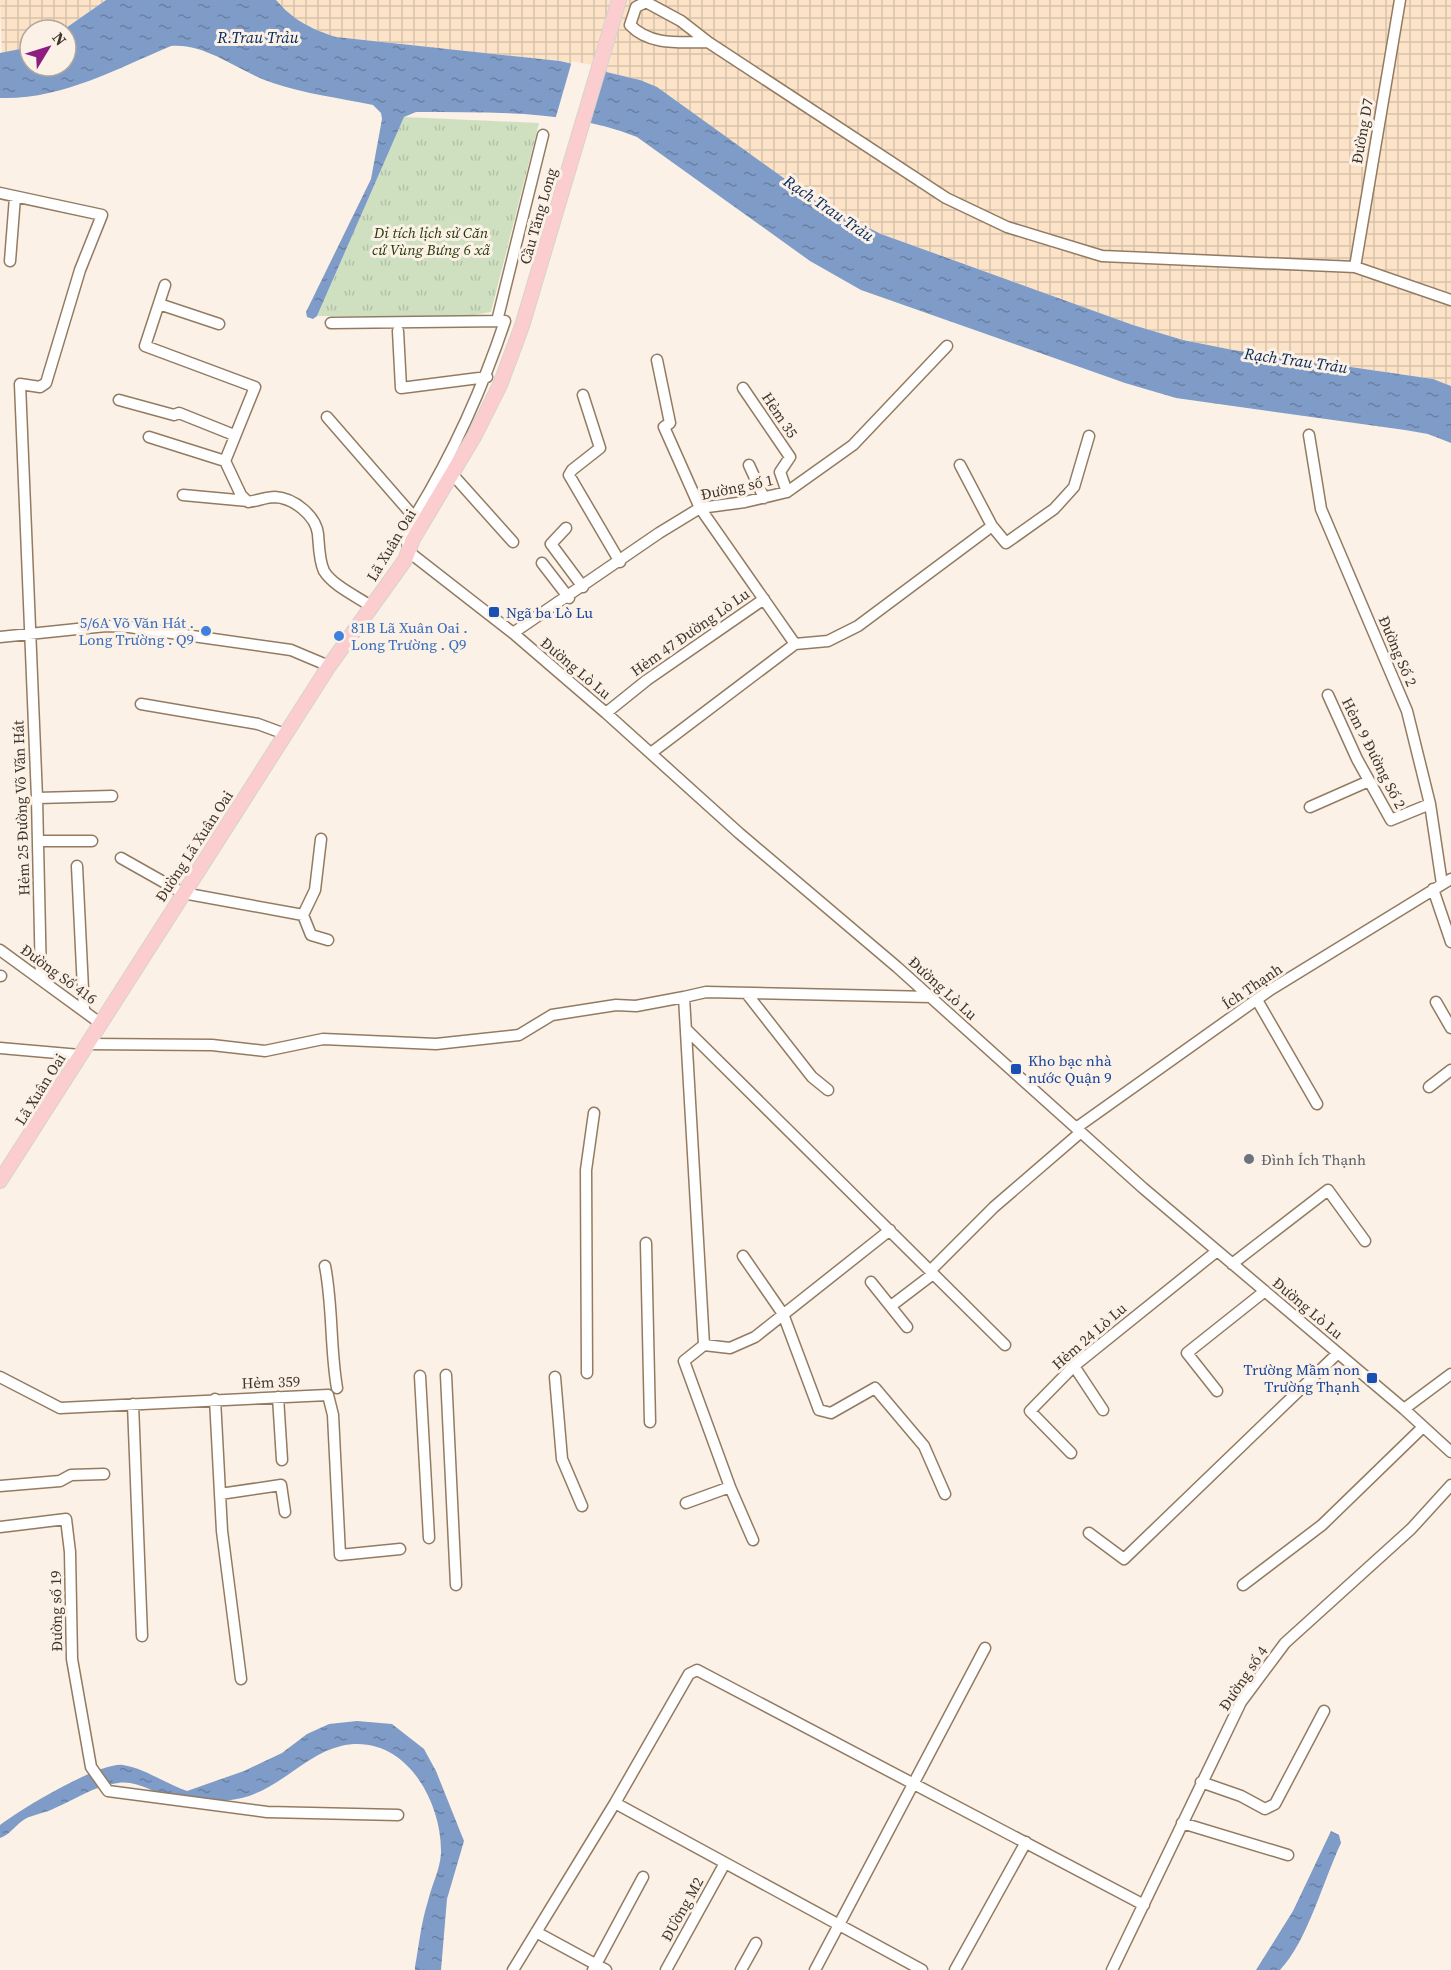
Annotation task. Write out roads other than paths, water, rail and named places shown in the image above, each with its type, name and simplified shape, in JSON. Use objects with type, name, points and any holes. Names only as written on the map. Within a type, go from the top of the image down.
[{"type":"main road","name":"Cầu Tăng Long","points":[[475,435],[500,385],[522,326],[619,0]]},
{"type":"main road","name":"Lã Xuân Oai","points":[[329,666],[409,552],[413,539],[475,435]]},
{"type":"main road","name":"Đường Lã Xuân Oai","points":[[84,1049],[329,666]]},
{"type":"main road","name":"Lã Xuân Oai","points":[[0,1181],[84,1049]]},
{"type":"street","name":"Đường D7","points":[[1355,267],[1400,0]]},
{"type":"street","points":[[708,42],[668,42],[640,36],[630,25],[636,7],[646,2],[660,7],[708,42],[946,198],[1007,227],[1102,256],[1355,267],[1451,300]]},
{"type":"street","points":[[409,552],[405,532],[456,445],[486,377],[543,135]]},
{"type":"street","points":[[0,193],[15,197],[10,261]]},
{"type":"street","name":"Hẻm 25 Đường Võ Văn Hát","points":[[15,197],[102,215],[80,270],[46,383],[40,387],[20,384],[37,798],[41,980]]},
{"type":"street","points":[[165,285],[145,346],[255,387],[225,461],[241,495],[248,501]]},
{"type":"street","points":[[159,304],[219,324]]},
{"type":"street","points":[[331,323],[501,321]]},
{"type":"street","points":[[398,331],[401,388],[486,377]]},
{"type":"street","name":"Đường số 1","points":[[513,633],[700,508],[787,492],[853,445],[947,346]]},
{"type":"street","points":[[657,360],[670,423],[664,427],[700,508],[795,644]]},
{"type":"street","name":"Hẻm 35","points":[[743,388],[790,457],[780,472],[787,492]]},
{"type":"street","points":[[583,395],[600,448],[572,470],[569,475],[620,562]]},
{"type":"street","points":[[119,400],[174,415],[179,413],[234,435]]},
{"type":"street","points":[[327,417],[414,517]]},
{"type":"street","name":"Đường Số 2","points":[[1309,435],[1321,509],[1407,711],[1430,804],[1451,942]]},
{"type":"street","points":[[960,465],[992,526],[1006,543],[1054,509],[1074,486],[1089,436]]},
{"type":"street","points":[[149,437],[225,461]]},
{"type":"street","points":[[749,465],[764,498]]},
{"type":"street","points":[[453,475],[513,542]]},
{"type":"street","points":[[183,495],[248,501],[277,497],[287,499],[299,507],[313,521],[318,530],[323,569],[329,576],[372,607]]},
{"type":"street","points":[[651,753],[795,644],[828,641],[858,626],[992,526]]},
{"type":"street","points":[[566,528],[551,544],[584,587]]},
{"type":"street","name":"Đường Lò Lu","points":[[409,552],[513,633],[606,713],[931,997],[1078,1130],[1404,1409],[1451,1452]]},
{"type":"street","points":[[543,563],[568,597]]},
{"type":"street","name":"Hẻm 47 Đường Lò Lu","points":[[606,713],[647,680],[764,599]]},
{"type":"street","points":[[0,637],[106,626],[129,627],[291,650],[329,666]]},
{"type":"street","name":"Hẻm 9 Đường Số 2","points":[[1328,695],[1368,781],[1391,820],[1430,804]]},
{"type":"street","points":[[141,704],[258,724],[285,734]]},
{"type":"street","points":[[1310,807],[1368,781]]},
{"type":"street","points":[[37,798],[112,796]]},
{"type":"street","points":[[321,839],[315,890],[303,915],[311,935],[328,940]]},
{"type":"street","points":[[38,841],[93,841]]},
{"type":"street","points":[[121,858],[183,893],[303,915]]},
{"type":"street","points":[[77,866],[84,1010]]},
{"type":"street","name":"Ích Thạnh","points":[[891,1306],[932,1272],[994,1207],[1078,1130],[1257,1000],[1442,884]]},
{"type":"street","name":"Đường Số 416","points":[[0,950],[100,1023]]},
{"type":"street","points":[[0,1048],[84,1049],[212,1045],[264,1050],[323,1039],[436,1044],[519,1035],[552,1015],[616,1005],[636,1006],[706,992],[931,997]]},
{"type":"street","points":[[747,994],[812,1077],[828,1090]]},
{"type":"street","points":[[684,997],[704,1345]]},
{"type":"street","points":[[1257,1000],[1317,1104]]},
{"type":"street","points":[[1436,1002],[1451,1028]]},
{"type":"street","points":[[687,1030],[1005,1345]]},
{"type":"street","points":[[1428,1087],[1451,1070]]},
{"type":"street","points":[[587,1372],[586,1170],[594,1113]]},
{"type":"street","points":[[1232,1264],[1328,1190],[1365,1241]]},
{"type":"street","points":[[753,1540],[730,1487],[684,1361],[704,1345],[730,1348],[755,1336],[890,1230]]},
{"type":"street","points":[[646,1243],[650,1422]]},
{"type":"street","name":"Hẻm 24 Lò Lu","points":[[1071,1454],[1030,1411],[1074,1366],[1217,1251]]},
{"type":"street","points":[[742,1256],[783,1314],[819,1410],[831,1413],[875,1388],[924,1446],[945,1494]]},
{"type":"street","points":[[325,1266],[329,1287],[340,1555],[400,1550]]},
{"type":"street","points":[[871,1282],[907,1327]]},
{"type":"street","points":[[1216,1391],[1188,1353],[1265,1291]]},
{"type":"street","points":[[1089,1533],[1124,1559],[1338,1353]]},
{"type":"street","points":[[1074,1366],[1103,1410]]},
{"type":"street","points":[[1404,1409],[1451,1374]]},
{"type":"street","points":[[446,1375],[456,1585]]},
{"type":"street","points":[[420,1376],[429,1538]]},
{"type":"street","name":"Hẻm 359","points":[[0,1377],[60,1408],[333,1392]]},
{"type":"street","points":[[555,1377],[562,1460],[582,1506]]},
{"type":"street","points":[[278,1397],[282,1460]]},
{"type":"street","points":[[215,1399],[222,1531],[241,1679]]},
{"type":"street","points":[[133,1404],[142,1636]]},
{"type":"street","points":[[1244,1586],[1322,1525],[1423,1427]]},
{"type":"street","points":[[0,1486],[60,1481],[71,1475],[104,1474]]},
{"type":"street","points":[[220,1494],[281,1485],[285,1512]]},
{"type":"street","name":"Đường số 4","points":[[1112,1970],[1241,1702],[1285,1643],[1411,1529],[1451,1485]]},
{"type":"street","points":[[686,1503],[730,1487]]},
{"type":"street","name":"Đường số 19","points":[[0,1527],[66,1519],[70,1552],[72,1659],[91,1767],[108,1791],[267,1812],[398,1815]]},
{"type":"street","points":[[815,1970],[986,1648]]},
{"type":"street","points":[[513,1970],[615,1803],[689,1674],[694,1670],[1144,1905]]},
{"type":"street","points":[[1201,1782],[1241,1796],[1265,1809],[1275,1804],[1324,1711]]},
{"type":"street","points":[[615,1803],[922,1970]]},
{"type":"street","points":[[1182,1823],[1288,1855]]},
{"type":"street","points":[[955,1970],[1026,1842]]},
{"type":"street","name":"ĐƯờng M2","points":[[666,1970],[725,1863]]},
{"type":"street","points":[[536,1932],[598,1968],[643,1877]]},
{"type":"street","points":[[741,1970],[756,1943]]},
{"type":"water","name":"R.Trau Trảu","points":[[106,0],[276,0],[303,23],[336,37],[560,61],[640,80],[657,87],[817,202],[881,234],[1133,325],[1183,340],[1233,350],[1433,379],[1451,386],[1451,443],[1428,434],[1405,430],[1176,398],[1125,383],[861,290],[810,261],[637,137],[583,121],[556,117],[500,113],[416,112],[404,117],[317,316],[313,319],[307,317],[306,312],[371,179],[382,119],[381,113],[373,105],[310,93],[273,83],[210,53],[184,46],[171,46],[88,81],[45,94],[0,98],[0,53],[18,49],[18,78],[78,78],[78,20]]},
{"type":"water","points":[[357,1721],[392,1724],[424,1749],[436,1771],[464,1841],[447,1899],[441,1970],[415,1970],[424,1918],[441,1853],[440,1832],[435,1812],[415,1774],[400,1759],[383,1749],[363,1744],[328,1750],[269,1787],[233,1800],[206,1802],[187,1800],[169,1797],[132,1783],[109,1785],[25,1819],[0,1838],[0,1825],[10,1818],[79,1778],[112,1766],[131,1767],[187,1791],[244,1771],[282,1753],[307,1734],[329,1724]]},
{"type":"water","points":[[1331,1831],[1339,1835],[1341,1843],[1299,1943],[1280,1970],[1256,1970],[1293,1911]]},
{"type":"place","name":"Ngã ba Lò Lu","points":[[494,612]]},
{"type":"place","name":"5/6A Võ Văn Hát . Long Trường . Q9","points":[[206,631]]},
{"type":"place","name":"81B Lã Xuân Oai . Long Trường . Q9","points":[[339,636]]},
{"type":"place","name":"Kho bạc nhà nước Quận 9","points":[[1016,1069]]},
{"type":"place","name":"Đình Ích Thạnh","points":[[1249,1159]]},
{"type":"place","name":"Trường Mầm non Trường Thạnh","points":[[1372,1378]]},
{"type":"water label","name":"Rạch Trau Trảu","points":[[829,208]]},
{"type":"water label","name":"Rạch Trau Trảu","points":[[1296,360]]},
{"type":"park label","name":"Di tích lịch sử Căn cứ Vùng Bưng 6 xã","points":[[431,240]]}]
